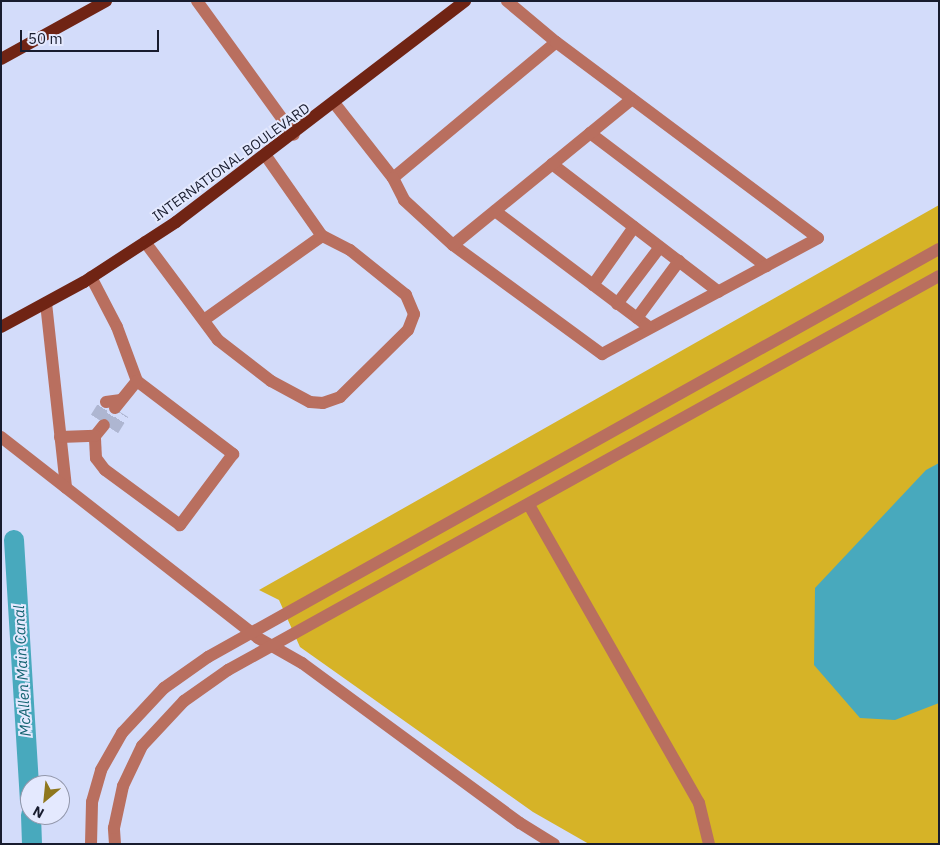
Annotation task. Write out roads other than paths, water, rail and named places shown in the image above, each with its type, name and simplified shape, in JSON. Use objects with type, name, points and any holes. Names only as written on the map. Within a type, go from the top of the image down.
[{"type":"main road","points":[[1,59],[106,1]]},
{"type":"main road","name":"INTERNATIONAL BOULEVARD","points":[[1,327],[91,277],[145,242],[294,135],[466,1]]},
{"type":"street","points":[[197,1],[294,135]]},
{"type":"street","points":[[335,104],[393,178],[404,200],[453,245],[602,354],[818,238],[556,42],[507,1]]},
{"type":"street","points":[[393,178],[556,42]]},
{"type":"street","points":[[453,245],[632,99]]},
{"type":"street","points":[[590,133],[766,266]]},
{"type":"street","points":[[145,242],[204,318],[218,340],[271,381],[310,402],[323,403],[340,397],[408,330],[414,314],[406,295],[350,250],[322,236],[266,156]]},
{"type":"street","points":[[552,164],[719,292]]},
{"type":"street","points":[[495,211],[650,328]]},
{"type":"street","points":[[593,285],[634,227]]},
{"type":"street","points":[[204,318],[322,236]]},
{"type":"street","points":[[617,304],[660,246]]},
{"type":"street","points":[[91,844],[94,794],[101,770],[122,733],[164,688],[208,657],[939,249]]},
{"type":"street","points":[[637,318],[679,261]]},
{"type":"street","points":[[115,844],[114,828],[123,786],[142,746],[184,701],[228,670],[529,505],[939,276]]},
{"type":"street","points":[[60,437],[101,428],[96,458],[105,470],[180,525],[233,454],[137,381],[117,326],[91,277]]},
{"type":"street","points":[[46,302],[66,488]]},
{"type":"street","points":[[117,406],[137,381]]},
{"type":"street","points":[[1,437],[250,632],[272,647],[302,663],[520,823],[554,844]]},
{"type":"street","points":[[529,505],[699,804],[709,844]]},
{"type":"water","points":[[939,463],[939,703],[895,720],[860,718],[814,665],[815,588],[926,470]]},
{"type":"waterway","name":"McAllen Main Canal","points":[[14,540],[28,775]]},
{"type":"waterway","name":"McAllen Main Canal","points":[[31,825],[32,844]]},
{"type":"tunnel","points":[[96,418],[106,402]]},
{"type":"tunnel","points":[[104,425],[115,408]]},
{"type":"tunnel","points":[[113,430],[123,414]]}]
